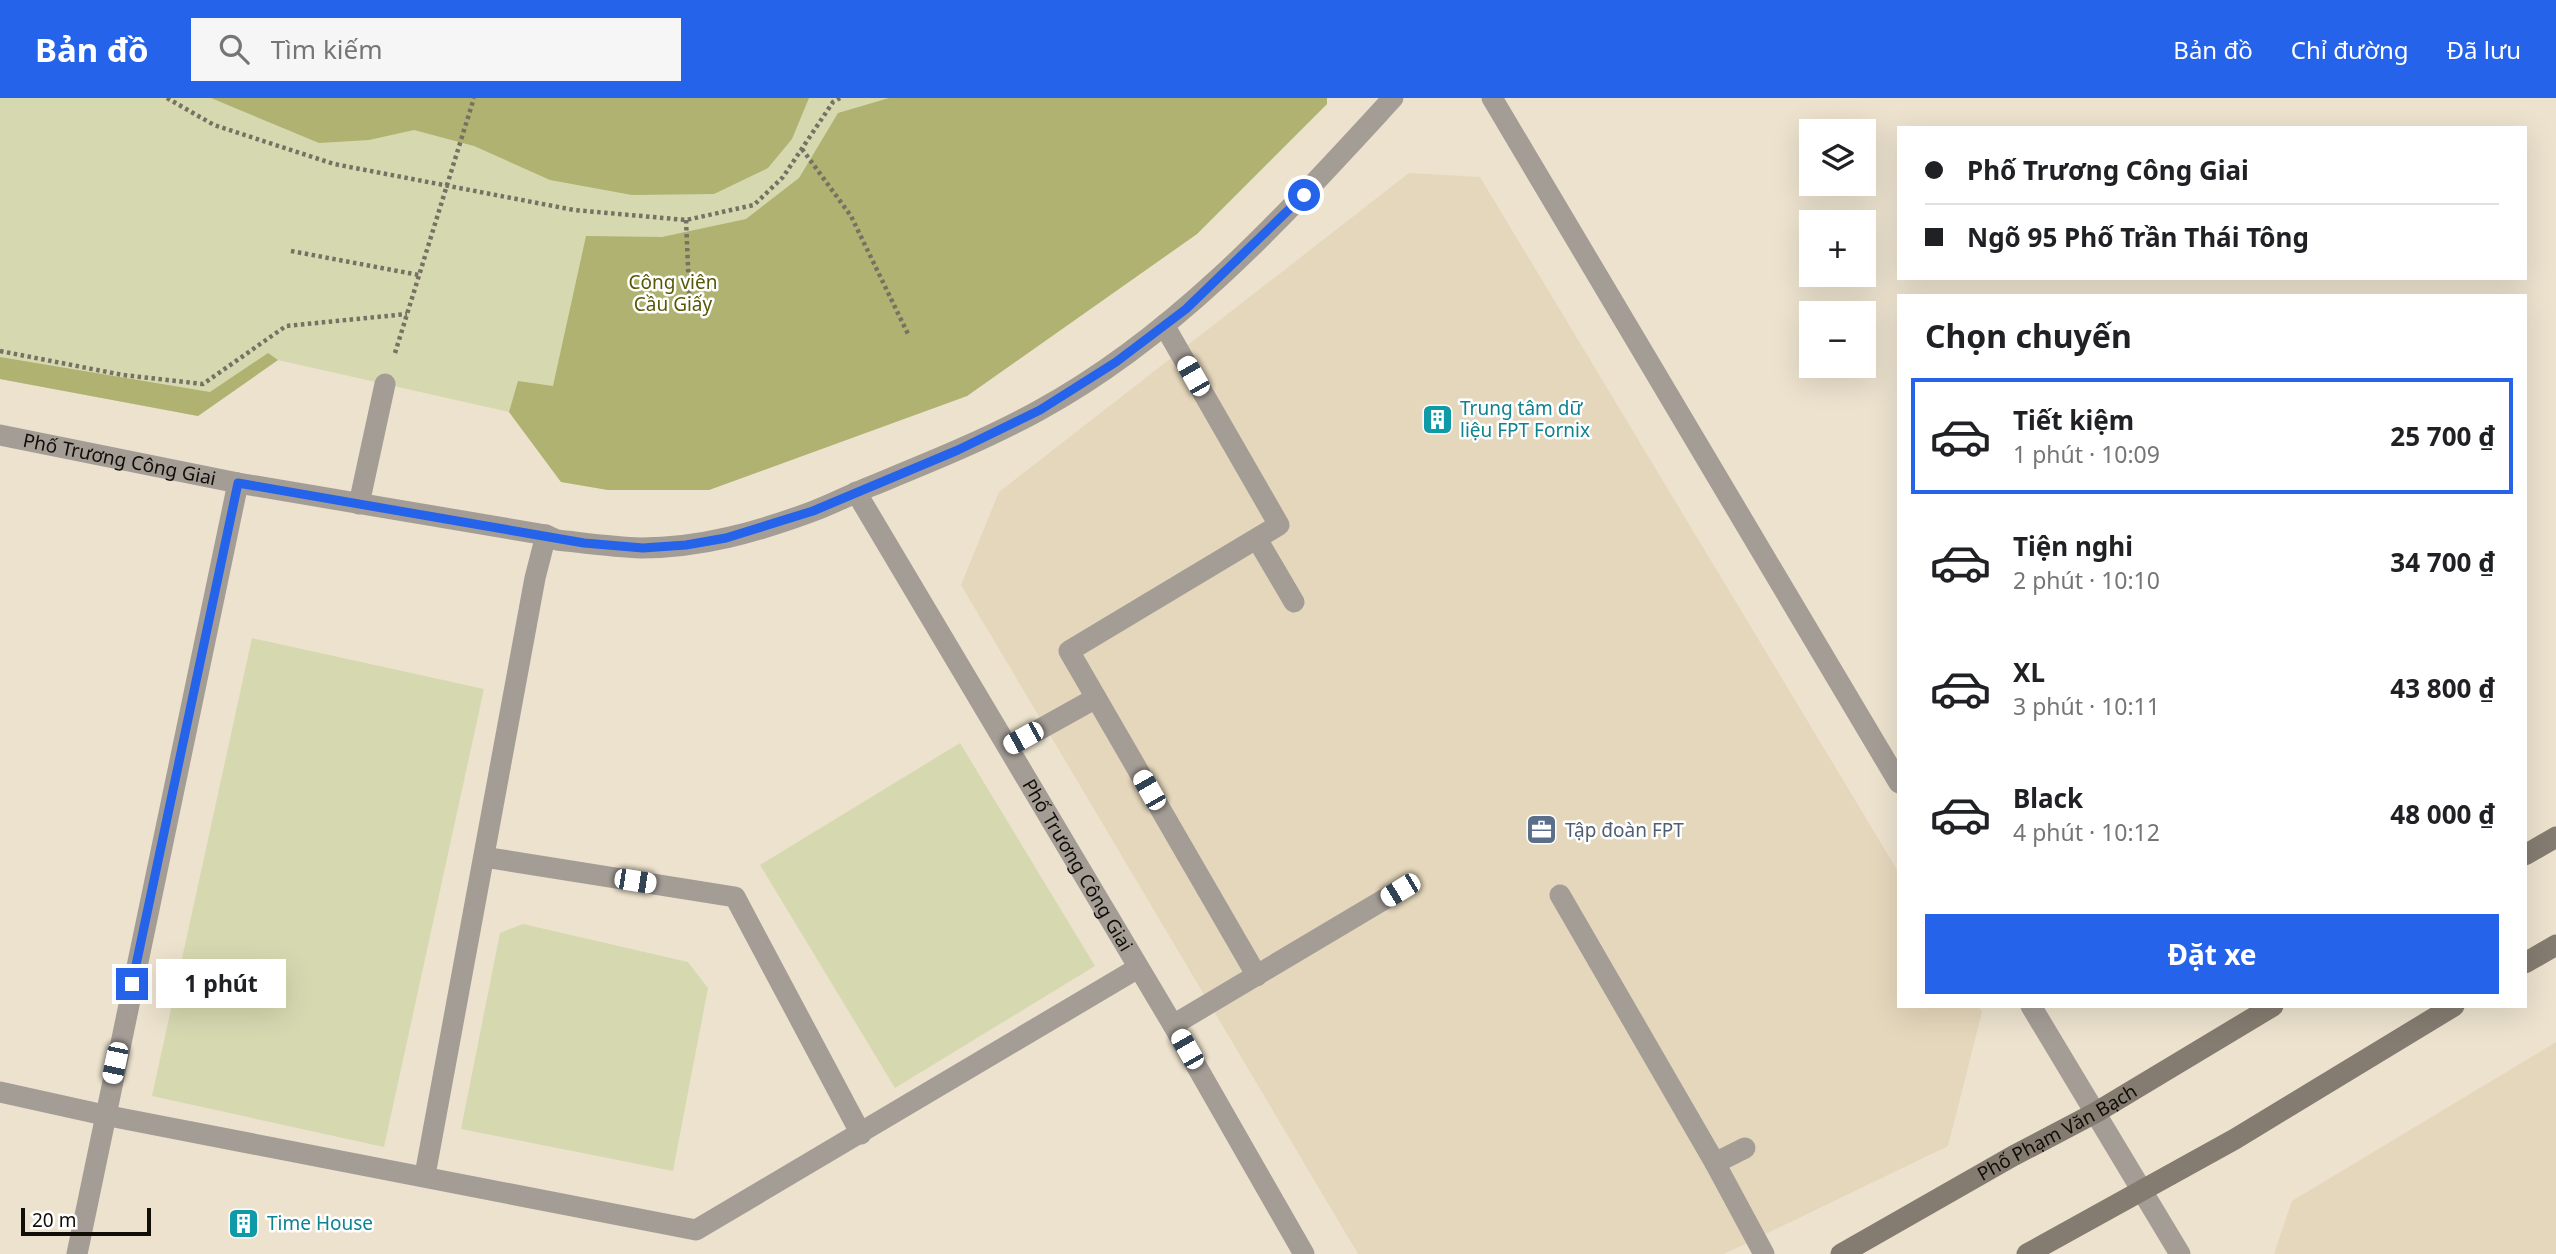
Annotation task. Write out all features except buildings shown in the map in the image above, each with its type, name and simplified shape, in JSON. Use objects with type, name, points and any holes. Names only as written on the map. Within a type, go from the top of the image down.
[{"type":"main road","points":[[2527,854],[2556,837]]},
{"type":"main road","points":[[2527,962],[2556,945]]},
{"type":"main road","name":"Phố Phạm Văn Bạch","points":[[1841,1254],[2095,1113],[2270,1008]]},
{"type":"main road","points":[[2027,1254],[2235,1139],[2451,1008]]},
{"type":"street","name":"Phố Trương Công Giai","points":[[0,435],[238,483],[546,535],[557,540],[643,548],[686,545],[726,538],[813,511],[958,450],[1040,410],[1116,362],[1186,309],[1304,195],[1393,98]]},
{"type":"street","points":[[1492,98],[1897,780]]},
{"type":"street","points":[[1164,325],[1279,525],[1069,651],[1257,976]]},
{"type":"street","points":[[359,504],[385,384]]},
{"type":"street","points":[[77,1254],[238,483]]},
{"type":"street","name":"Phố Trương Công Giai","points":[[856,492],[1174,1025],[1296,1250]]},
{"type":"street","points":[[425,1175],[535,578],[546,535]]},
{"type":"street","points":[[1257,539],[1294,603]]},
{"type":"street","points":[[1008,747],[1096,698]]},
{"type":"street","points":[[484,857],[735,897],[861,1134]]},
{"type":"street","points":[[1174,1025],[1400,890]]},
{"type":"street","points":[[1560,895],[1715,1163],[1764,1254]]},
{"type":"street","points":[[0,1092],[104,1115],[425,1175],[696,1230],[1138,968]]},
{"type":"street","points":[[2032,1008],[2180,1254]]},
{"type":"street","points":[[1715,1163],[1745,1148]]},
{"type":"path","points":[[167,98],[214,125],[334,164],[574,210],[686,220],[754,205],[783,177],[832,102],[840,98]]},
{"type":"path","points":[[385,384],[474,98]]},
{"type":"path","points":[[802,149],[851,216],[908,334]]},
{"type":"path","points":[[686,220],[690,313]]},
{"type":"path","points":[[291,251],[419,275]]},
{"type":"path","points":[[0,351],[124,375],[203,384],[286,327],[407,314]]},
{"type":"shaded area","points":[[1409,173],[1480,177],[1897,870],[1897,1008],[1980,1008],[1982,1012],[1948,1146],[1724,1254],[1358,1254],[961,585],[999,492]]},
{"type":"shaded area","points":[[2556,1042],[2556,1254],[2274,1254],[2292,1201]]},
{"type":"green space","name":"Công viên Cầu Giấy","points":[[0,98],[1327,98],[1327,104],[1197,234],[967,396],[709,490],[608,490],[561,482],[509,412],[278,360],[198,416],[0,379]]},
{"type":"green space","points":[[211,98],[809,98],[792,139],[768,168],[714,194],[632,195],[550,180],[474,146],[414,130],[369,140],[319,143]]},
{"type":"green space","points":[[889,98],[1327,98],[1327,104],[1197,234],[967,396],[709,490],[608,490],[561,482],[509,412],[518,381],[553,386],[586,236],[662,237],[746,219],[799,178],[838,113]]},
{"type":"green space","points":[[268,353],[278,360],[198,416],[0,379],[0,357],[210,392]]},
{"type":"green space","points":[[252,638],[484,689],[384,1147],[152,1096]]},
{"type":"green space","points":[[960,743],[1095,966],[895,1088],[760,865]]},
{"type":"green space","points":[[523,924],[688,962],[708,988],[673,1171],[461,1129],[500,933]]},
{"type":"place","name":"Trung tâm dữ liệu FPT Fornix","points":[[1437,419]]},
{"type":"place","name":"Tập đoàn FPT","points":[[1542,830]]},
{"type":"place","name":"Time House","points":[[244,1223]]},
{"type":"route","points":[[132,984],[238,483],[546,535],[557,540],[643,548],[686,545],[726,538],[813,511],[958,450],[1040,410],[1116,362],[1186,309],[1304,195]]}]
